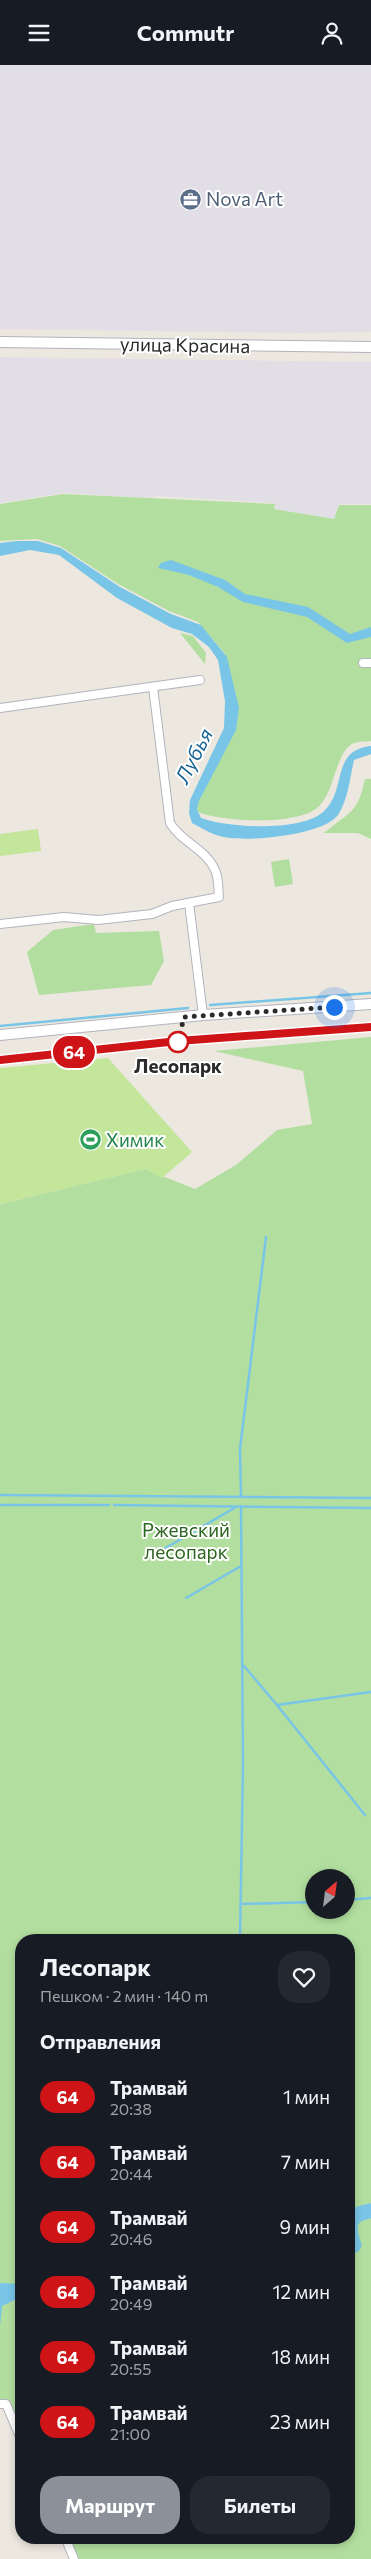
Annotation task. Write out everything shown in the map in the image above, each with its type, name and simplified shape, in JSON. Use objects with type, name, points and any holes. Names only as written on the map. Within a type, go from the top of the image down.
[{"type":"main road","name":"улица Красина","points":[[0,342],[371,347]]},
{"type":"main road","points":[[0,1035],[203,1015],[371,1005]]},
{"type":"street","points":[[0,708],[200,680]]},
{"type":"street","points":[[0,924],[64,917],[98,920],[152,914],[189,903],[219,897],[216,871],[207,857],[175,832],[170,823],[153,687]]},
{"type":"street","points":[[189,903],[203,1015]]},
{"type":"street","points":[[3,2404],[15,2427]]},
{"type":"street","points":[[67,2544],[74,2559]]},
{"type":"shaded area","points":[[0,65],[371,65],[371,332],[301,333],[0,329]]},
{"type":"shaded area","points":[[0,357],[371,362],[371,504],[339,504],[334,519],[274,509],[275,503],[158,496],[151,498],[63,493],[0,503]]},
{"type":"green space","points":[[63,494],[275,504],[274,509],[334,519],[339,505],[371,505],[371,741],[354,743],[342,755],[330,789],[321,804],[312,811],[281,819],[243,820],[198,812],[195,804],[233,726],[229,668],[225,654],[198,622],[169,611],[118,584],[60,546],[37,539],[0,541],[0,504]]},
{"type":"green space","points":[[180,633],[193,636],[206,653],[205,664]]},
{"type":"green space","points":[[365,779],[371,779],[371,839],[358,833],[324,833],[346,816],[355,806],[359,800]]},
{"type":"green space","points":[[38,829],[41,851],[0,856],[0,834]]},
{"type":"green space","points":[[289,859],[293,884],[275,887],[271,862]]},
{"type":"green space","points":[[94,924],[96,933],[159,931],[164,961],[151,985],[39,995],[27,952],[53,930]]},
{"type":"green space","name":"Ржевский лесопарк","points":[[371,1037],[371,2559],[76,2559],[70,2544],[355,2544],[355,1934],[15,1934],[15,2426],[0,2401],[0,1204],[145,1169],[195,1189],[236,1165],[277,1130],[312,1124],[303,1071],[214,1051]]},
{"type":"green space","name":"Химик","points":[[108,1058],[192,1152],[162,1178],[145,1169],[0,1204],[0,1068]]},
{"type":"water","points":[[38,541],[61,548],[120,587],[171,614],[201,625],[227,657],[239,708],[236,730],[199,801],[197,809],[201,818],[228,824],[264,826],[298,823],[313,818],[323,812],[331,803],[344,763],[350,755],[358,749],[371,746],[371,754],[354,760],[346,795],[338,815],[316,828],[299,833],[243,839],[216,835],[192,823],[189,813],[190,800],[224,728],[225,701],[218,660],[209,647],[192,634],[172,628],[117,598],[59,555],[30,550],[0,556],[0,543]]},
{"type":"water","points":[[171,560],[225,580],[245,594],[308,607],[350,634],[371,627],[371,637],[347,643],[307,617],[243,602],[218,587],[189,575],[158,568],[161,563]]},
{"type":"water","points":[[0,2283],[15,2284],[15,2300],[2,2306],[0,2327]]},
{"type":"waterway","points":[[210,1005],[371,993]]},
{"type":"waterway","points":[[0,1026],[188,1008]]},
{"type":"waterway","points":[[241,1496],[240,1449],[266,1237]]},
{"type":"waterway","points":[[0,1495],[371,1498]]},
{"type":"waterway","points":[[0,1505],[109,1505]]},
{"type":"waterway","points":[[114,1505],[371,1508]]},
{"type":"waterway","points":[[240,1934],[243,1764],[241,1506]]},
{"type":"waterway","points":[[164,1549],[236,1507]]},
{"type":"waterway","points":[[186,1598],[241,1566]]},
{"type":"waterway","points":[[244,1666],[277,1705],[371,1692]]},
{"type":"waterway","points":[[277,1705],[365,1815]]},
{"type":"waterway","points":[[355,1899],[371,1898]]},
{"type":"waterway","points":[[241,1904],[305,1902]]},
{"type":"waterway","points":[[355,2217],[371,2211]]},
{"type":"tram line","points":[[0,1056],[133,1042],[371,1023]]},
{"type":"tram line","name":"64","points":[[0,1060],[178,1041],[371,1027]]},
{"type":"place","name":"Nova Art","points":[[190,199]]},
{"type":"place","name":"Лесопарк","points":[[178,1042]]},
{"type":"place","name":"Химик","points":[[90,1140]]},
{"type":"route","points":[[178,1042],[184,1017],[334,1007]]},
{"type":"water label","name":"Лубья","points":[[194,756]]}]
